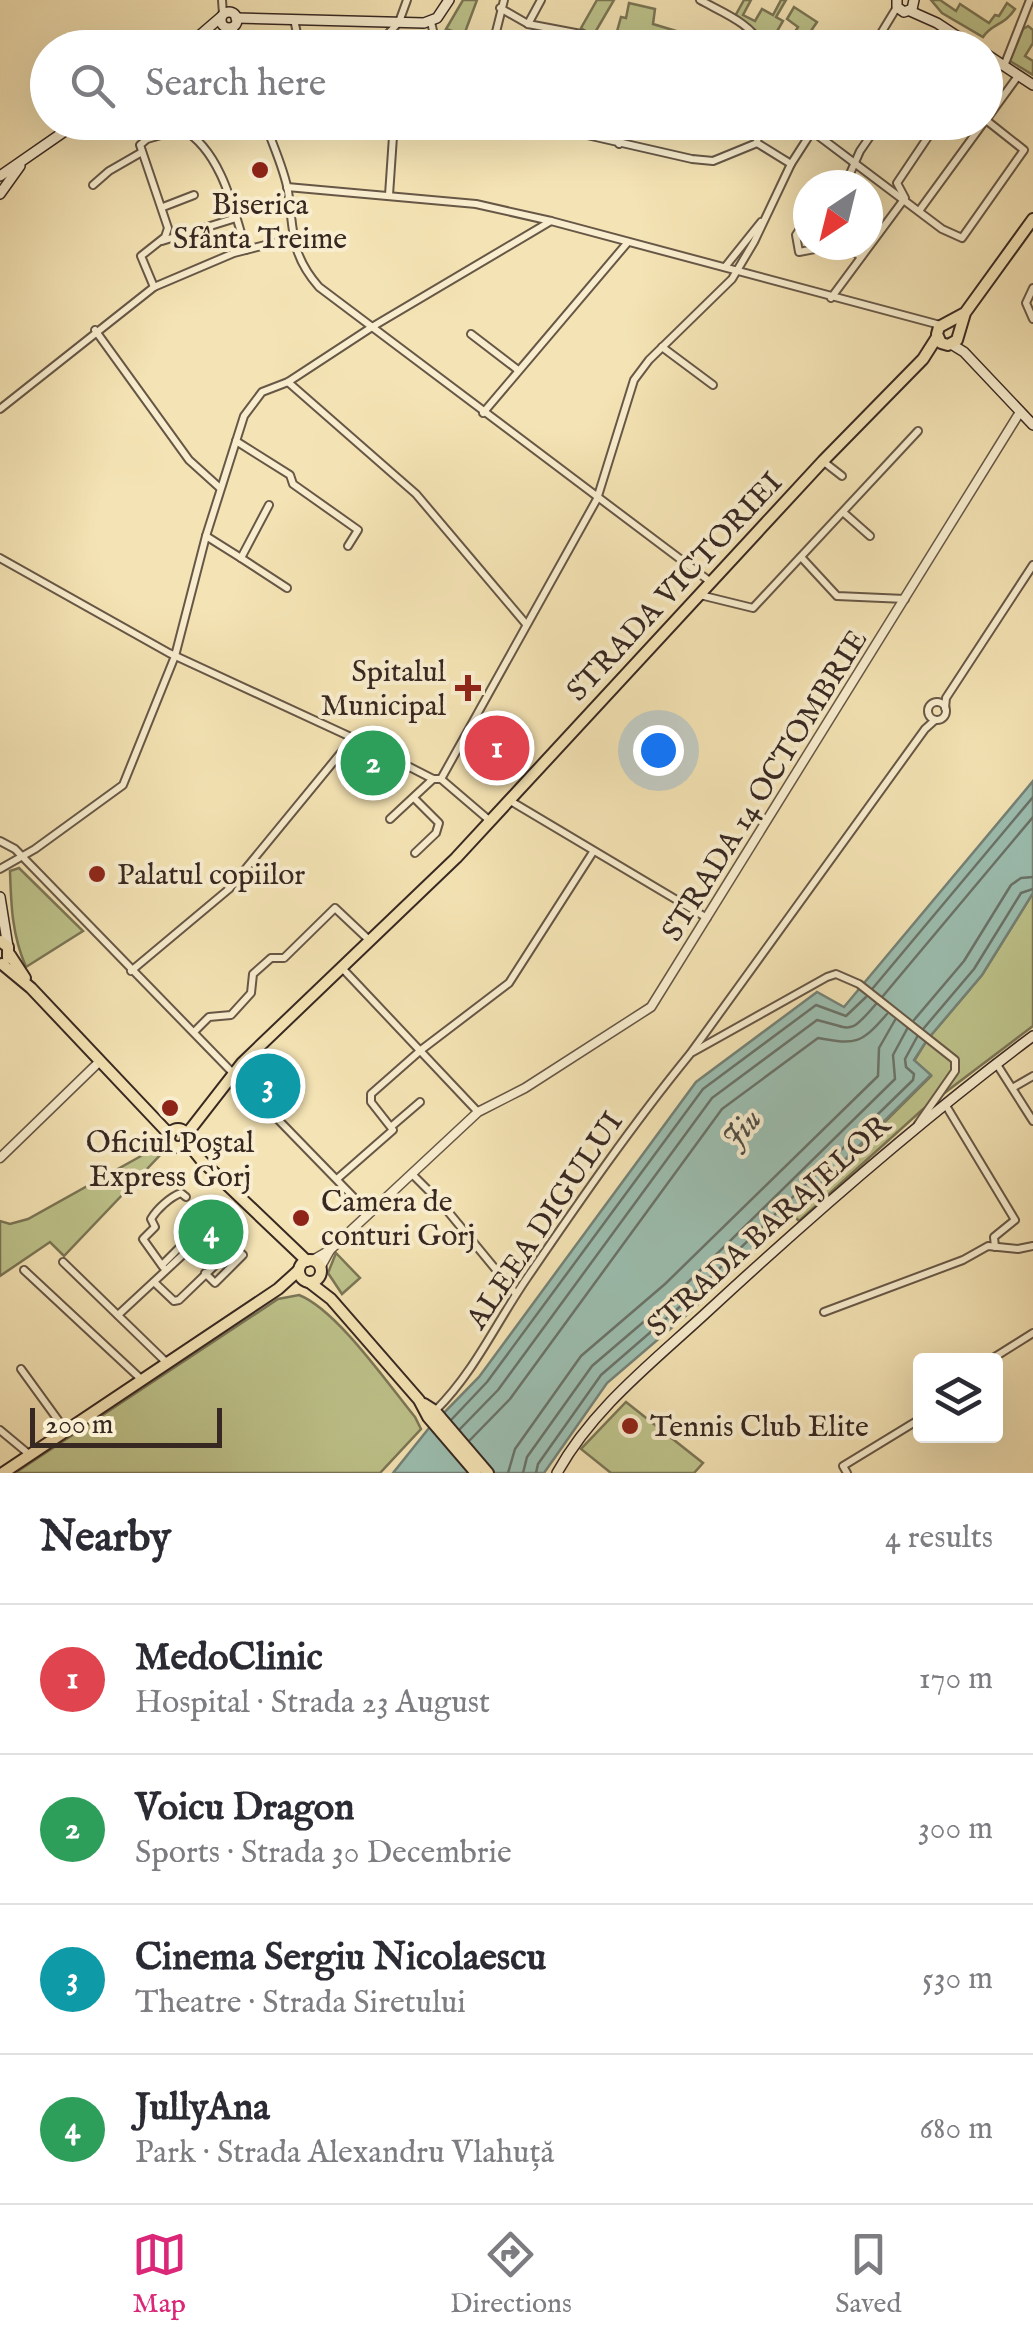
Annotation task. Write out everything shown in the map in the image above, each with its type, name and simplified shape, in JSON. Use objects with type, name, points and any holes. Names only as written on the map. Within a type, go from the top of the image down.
[{"type":"main road","points":[[213,30],[229,21],[261,17],[431,22],[449,0]]},
{"type":"main road","points":[[905,4],[948,30]]},
{"type":"main road","points":[[1004,66],[1033,85]]},
{"type":"main road","points":[[0,176],[53,140]]},
{"type":"main road","points":[[0,194],[10,176],[29,157]]},
{"type":"main road","name":"STRADA VICTORIEI","points":[[179,1136],[234,1073],[439,876],[822,462],[947,334],[1033,219]]},
{"type":"main road","points":[[947,334],[1033,425]]},
{"type":"main road","points":[[0,897],[4,954],[31,988],[99,1062],[269,1227],[488,1473]]},
{"type":"main road","points":[[0,925],[2,910]]},
{"type":"main road","name":"STRADA BARAJELOR","points":[[557,1473],[611,1401],[752,1270],[917,1124],[1033,1036]]},
{"type":"main road","points":[[3,1473],[309,1270]]},
{"type":"main road","points":[[436,1417],[476,1473]]},
{"type":"street","points":[[222,0],[232,30]]},
{"type":"street","points":[[391,30],[399,22],[407,0]]},
{"type":"street","points":[[528,24],[541,0]]},
{"type":"street","points":[[700,0],[751,30]]},
{"type":"street","points":[[1004,66],[1030,0]]},
{"type":"street","points":[[496,30],[502,4],[528,24],[558,30]]},
{"type":"street","points":[[885,30],[905,4]]},
{"type":"street","points":[[294,18],[296,30]]},
{"type":"street","points":[[431,22],[433,30]]},
{"type":"street","points":[[1003,96],[1018,76]]},
{"type":"street","points":[[823,140],[956,237],[966,236],[1024,150],[1003,134]]},
{"type":"street","points":[[144,140],[140,145],[168,228],[161,241],[141,256],[154,287]]},
{"type":"street","points":[[196,140],[210,155],[246,250]]},
{"type":"street","points":[[271,140],[288,187],[292,238],[300,264],[319,287],[712,583]]},
{"type":"street","points":[[389,195],[393,140]]},
{"type":"street","points":[[603,140],[681,158],[712,160],[757,143]]},
{"type":"street","points":[[619,144],[620,140]]},
{"type":"street","points":[[390,820],[437,779],[597,499],[630,386],[662,347],[737,271],[806,140]]},
{"type":"street","points":[[852,170],[868,140]]},
{"type":"street","points":[[905,198],[897,183],[923,140]]},
{"type":"street","points":[[919,211],[971,140]]},
{"type":"street","points":[[757,143],[791,164]]},
{"type":"street","points":[[94,185],[109,170],[142,152]]},
{"type":"street","points":[[288,187],[476,204],[551,220],[918,320],[947,334]]},
{"type":"street","points":[[163,207],[194,195]]},
{"type":"street","points":[[883,228],[905,198]]},
{"type":"street","points":[[161,241],[168,242],[236,218]]},
{"type":"street","points":[[0,869],[122,784],[174,656],[244,416],[262,392],[288,382],[551,220]]},
{"type":"street","points":[[725,268],[762,221]]},
{"type":"street","points":[[0,409],[154,287],[246,250],[292,238]]},
{"type":"street","points":[[483,414],[628,242]]},
{"type":"street","points":[[830,298],[859,260]]},
{"type":"street","points":[[1033,288],[1026,303],[1033,318]]},
{"type":"street","points":[[96,330],[189,460],[220,488]]},
{"type":"street","points":[[471,334],[518,370]]},
{"type":"street","points":[[662,347],[714,385]]},
{"type":"street","points":[[288,382],[416,494],[526,624]]},
{"type":"street","name":"STRADA 14 OCTOMBRIE","points":[[309,1270],[478,1112],[525,1088],[645,1013],[708,919],[1020,412]]},
{"type":"street","points":[[700,595],[754,608],[918,431]]},
{"type":"street","points":[[236,440],[290,475],[293,484],[358,530],[348,546]]},
{"type":"street","points":[[822,462],[842,476]]},
{"type":"street","points":[[241,558],[270,506]]},
{"type":"street","points":[[844,513],[870,536]]},
{"type":"street","points":[[206,536],[287,588]]},
{"type":"street","points":[[0,558],[174,656],[437,779],[490,821]]},
{"type":"street","points":[[801,558],[837,596],[905,599]]},
{"type":"street","points":[[934,703],[945,708],[946,698],[1033,564]]},
{"type":"street","points":[[934,703],[946,698]]},
{"type":"street","points":[[932,717],[934,703]]},
{"type":"street","name":"ALEEA DIGULUI","points":[[436,1417],[467,1376],[516,1294],[650,1103],[690,1054],[932,717],[944,717],[945,708]]},
{"type":"street","points":[[131,971],[234,883],[354,738]]},
{"type":"street","points":[[414,798],[439,823],[436,834],[415,853]]},
{"type":"street","points":[[509,800],[708,919]]},
{"type":"street","points":[[0,842],[7,843],[22,857],[370,1213]]},
{"type":"street","points":[[392,1126],[371,1102],[370,1094],[515,976],[593,852]]},
{"type":"street","points":[[194,1032],[209,1017],[231,1015],[251,993],[253,974],[271,958],[284,958],[335,908],[369,940]]},
{"type":"street","points":[[341,967],[478,1112]]},
{"type":"street","name":"ALEEA DIGULUI","points":[[690,1054],[836,974],[859,984],[936,1044],[957,1066],[917,1124]]},
{"type":"street","points":[[0,1158],[99,1062]]},
{"type":"street","points":[[996,1063],[1033,1120]]},
{"type":"street","points":[[1014,1087],[1033,1076]]},
{"type":"street","points":[[337,1178],[391,1133],[392,1126],[420,1102]]},
{"type":"street","points":[[944,1103],[1015,1220],[994,1237],[994,1246]]},
{"type":"street","points":[[412,1174],[516,1294]]},
{"type":"street","points":[[164,1268],[143,1239],[155,1228],[151,1219],[154,1215],[176,1195],[186,1196]]},
{"type":"street","points":[[118,1315],[154,1282],[164,1268],[212,1216],[216,1218],[217,1223],[164,1268]]},
{"type":"street","points":[[824,1312],[994,1246],[1033,1246]]},
{"type":"street","points":[[154,1282],[174,1301],[205,1273],[234,1247],[243,1256],[215,1283],[205,1273]]},
{"type":"street","points":[[64,1262],[166,1362]]},
{"type":"street","points":[[24,1270],[141,1379]]},
{"type":"street","points":[[1001,1353],[1033,1333]]},
{"type":"street","points":[[21,1369],[66,1430]]},
{"type":"street","points":[[847,1473],[843,1466],[913,1422]]},
{"type":"street","points":[[0,1430],[30,1455]]},
{"type":"green space","points":[[463,0],[477,0],[466,30],[446,29]]},
{"type":"green space","points":[[597,0],[614,0],[596,30],[581,28]]},
{"type":"green space","points":[[744,0],[751,0],[743,15],[755,21],[762,9],[773,15],[781,0],[786,0],[776,17],[783,21],[778,30],[755,30],[734,18]]},
{"type":"green space","points":[[931,0],[940,0],[956,11],[960,4],[989,23],[1007,3],[1015,9],[989,30],[971,30],[942,13]]},
{"type":"green space","points":[[629,3],[655,9],[653,24],[673,30],[617,30],[621,17],[626,18]]},
{"type":"green space","points":[[794,7],[817,22],[812,30],[796,30],[798,27],[787,19]]},
{"type":"green space","points":[[1028,26],[1033,30],[1033,43],[1025,56],[1033,61],[1033,75],[1010,61],[1023,29]]},
{"type":"green space","points":[[19,868],[83,931],[26,967],[15,932],[11,896],[10,871]]},
{"type":"green space","points":[[1033,893],[1033,1026],[922,1110],[799,1221],[792,1214],[931,1076],[914,1061],[982,975]]},
{"type":"green space","points":[[159,1146],[164,1151],[64,1256],[50,1242],[0,1276],[0,1221],[10,1224],[28,1219]]},
{"type":"green space","points":[[336,1253],[360,1278],[342,1294],[328,1273]]},
{"type":"green space","points":[[299,1295],[345,1331],[421,1429],[380,1473],[15,1473],[278,1299]]},
{"type":"green space","name":"Tennis Club Elite","points":[[626,1402],[703,1463],[694,1473],[611,1473],[581,1449]]},
{"type":"water","name":"Jiu","points":[[1033,781],[1033,893],[982,975],[914,1060],[931,1075],[690,1312],[607,1383],[544,1473],[393,1473],[429,1428],[479,1377],[696,1082],[817,992],[844,1007]]},
{"type":"place","name":"Biserica Sfânta Treime","points":[[260,170]]},
{"type":"place","name":"Spitalul Municipal","points":[[468,688]]},
{"type":"place","name":"MedoClinic","points":[[497,748]]},
{"type":"place","name":"Voicu Dragon","points":[[373,763]]},
{"type":"place","name":"Palatul copiilor","points":[[97,874]]},
{"type":"place","name":"Cinema Sergiu Nicolaescu","points":[[268,1086]]},
{"type":"place","name":"Oficiul Poştal Express Gorj","points":[[170,1108]]},
{"type":"place","name":"Camera de conturi Gorj","points":[[301,1218]]},
{"type":"place","name":"JullyAna","points":[[211,1232]]},
{"type":"place","name":"Tennis Club Elite","points":[[630,1426]]}]
